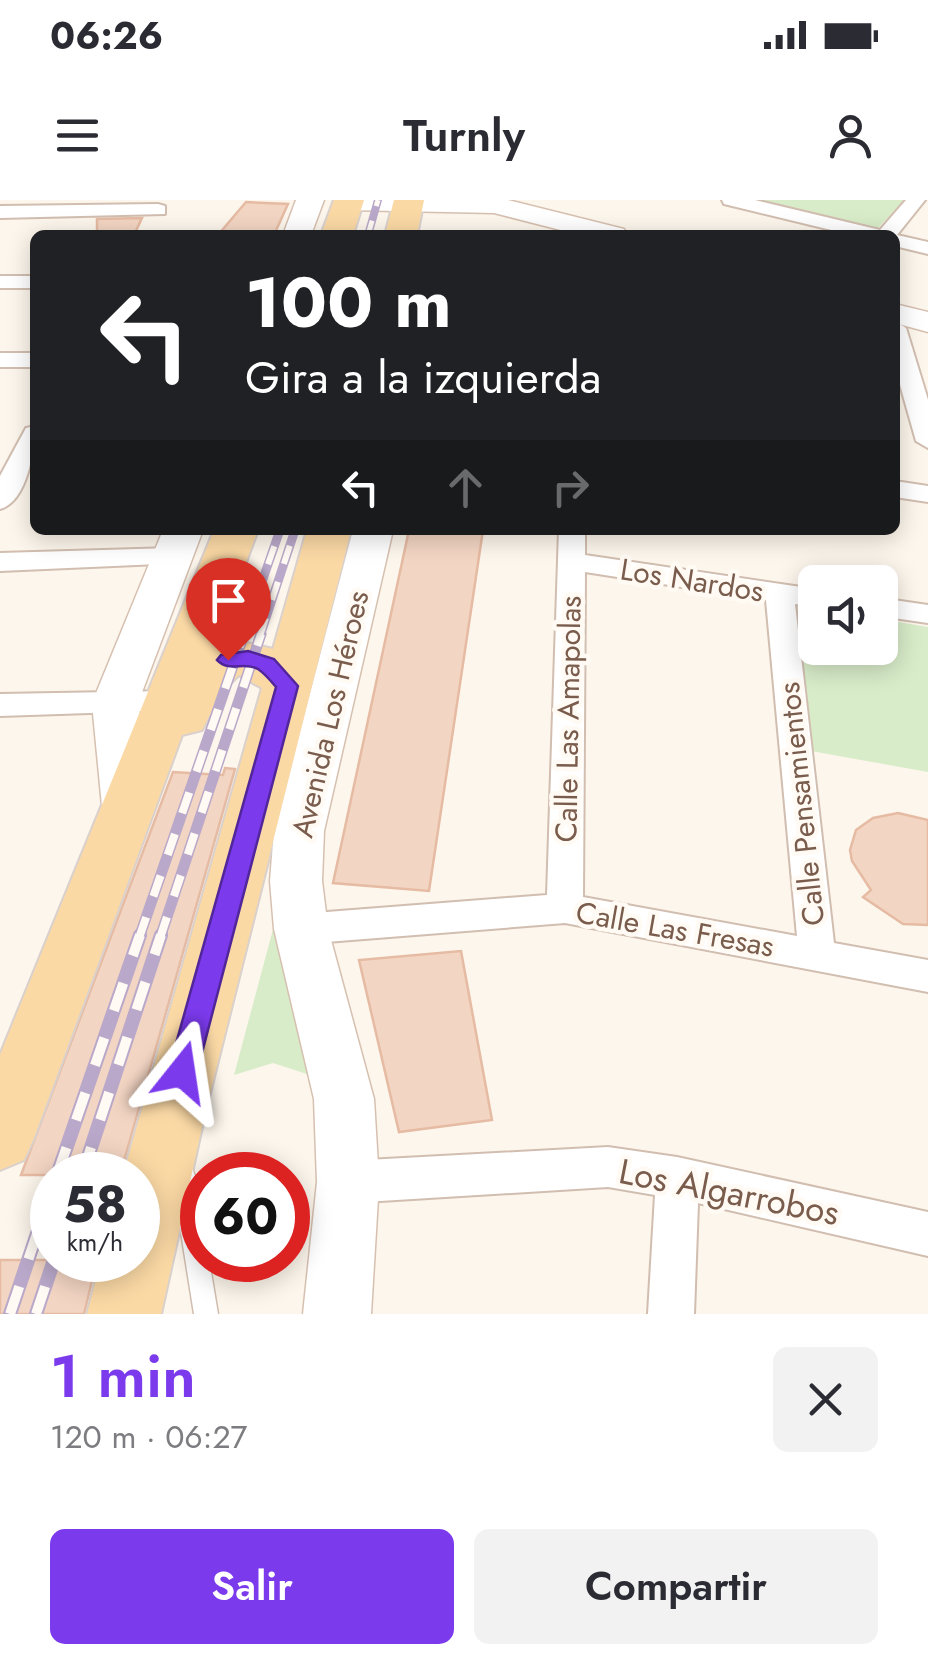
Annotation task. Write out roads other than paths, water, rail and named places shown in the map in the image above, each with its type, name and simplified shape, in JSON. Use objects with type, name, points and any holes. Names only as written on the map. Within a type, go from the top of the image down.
[{"type":"main road","points":[[299,230],[310,200]]},
{"type":"main road","points":[[339,230],[348,201],[409,202],[444,212],[514,205],[590,230]]},
{"type":"main road","points":[[401,230],[409,202]]},
{"type":"main road","points":[[900,315],[928,322]]},
{"type":"main road","points":[[141,703],[201,623],[234,535]]},
{"type":"main road","name":"Avenida Los Héroes","points":[[160,1163],[303,626],[349,539]]},
{"type":"main road","name":"Avenida Los Héroes","points":[[337,1314],[348,1182],[344,1100],[301,929],[296,881],[300,831],[349,539]]},
{"type":"main road","points":[[0,1138],[135,784],[141,703],[177,544]]},
{"type":"main road","points":[[201,623],[246,637],[303,626]]},
{"type":"main road","points":[[135,784],[179,727],[203,680],[219,665],[238,659],[256,660],[274,669],[287,686]]},
{"type":"main road","name":"Avenida Los Héroes","points":[[124,1314],[132,1282]]},
{"type":"street","points":[[731,200],[855,230]]},
{"type":"street","points":[[890,230],[916,200]]},
{"type":"street","points":[[13,208],[161,205]]},
{"type":"street","points":[[147,230],[161,205]]},
{"type":"street","points":[[900,241],[928,248]]},
{"type":"street","points":[[0,282],[30,282]]},
{"type":"street","points":[[900,343],[928,441]]},
{"type":"street","points":[[0,360],[30,360]]},
{"type":"street","points":[[0,500],[20,447]]},
{"type":"street","points":[[900,490],[928,494]]},
{"type":"street","points":[[0,562],[177,544]]},
{"type":"street","name":"Los Nardos","points":[[571,546],[798,596]]},
{"type":"street","name":"Calle Las Amapolas","points":[[565,908],[571,546]]},
{"type":"street","name":"Calle Pensamientos","points":[[780,594],[817,954]]},
{"type":"street","points":[[898,610],[928,614]]},
{"type":"street","points":[[0,706],[141,703]]},
{"type":"street","name":"Calle Las Fresas","points":[[301,929],[565,908],[928,976]]},
{"type":"street","name":"Los Algarrobos","points":[[348,1182],[608,1167],[677,1178],[928,1234]]},
{"type":"street","points":[[671,1314],[677,1178]]},
{"type":"lane","points":[[173,1108],[206,1314]]},
{"type":"railway","points":[[369,230],[378,200]]},
{"type":"railway","points":[[243,636],[278,535]]},
{"type":"railway","points":[[260,636],[293,535]]},
{"type":"railway","points":[[139,938],[244,634]]},
{"type":"railway","points":[[160,938],[261,634]]},
{"type":"railway","points":[[65,1152],[140,935]]},
{"type":"railway","points":[[90,1152],[161,935]]},
{"type":"railway","points":[[10,1314],[30,1254]]},
{"type":"railway","points":[[36,1314],[47,1282]]}]
